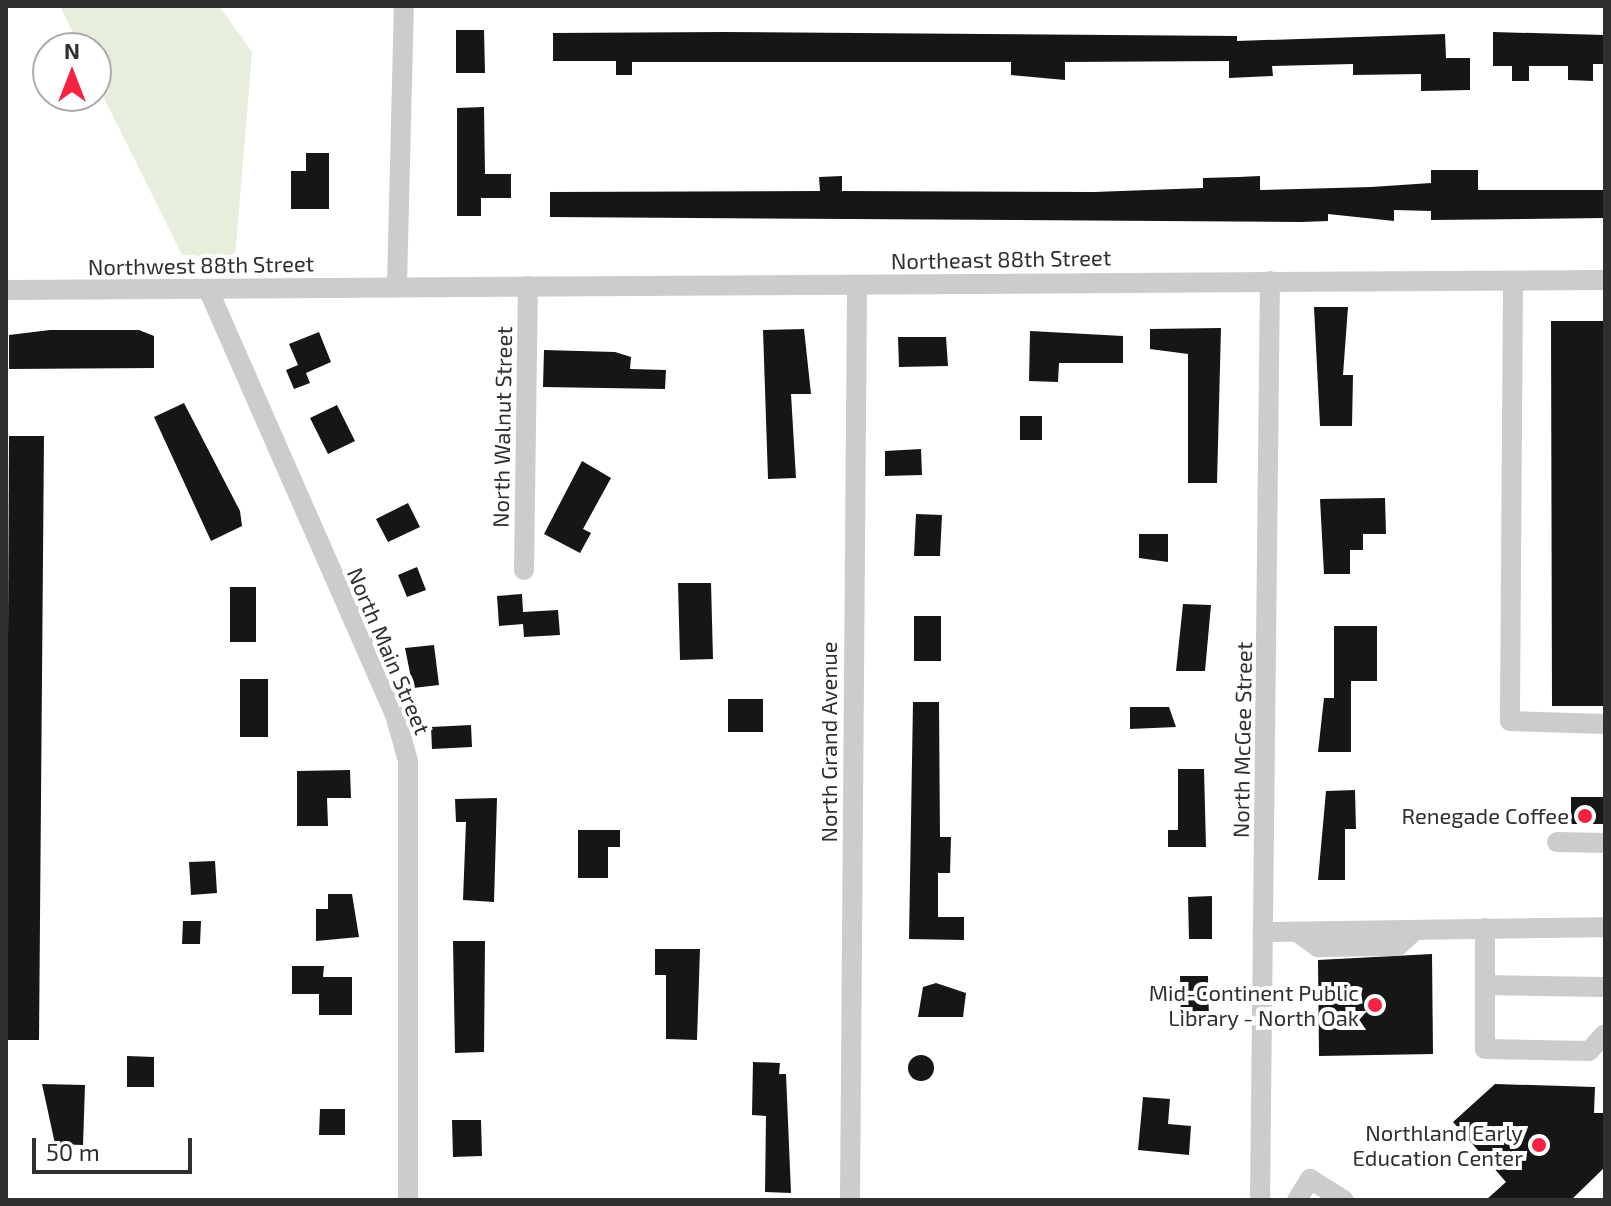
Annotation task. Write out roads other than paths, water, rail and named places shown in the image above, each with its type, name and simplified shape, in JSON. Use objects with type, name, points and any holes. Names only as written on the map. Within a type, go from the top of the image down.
[{"type":"street","points":[[397,286],[404,6]]},
{"type":"street","name":"Northeast 88th Street","points":[[397,286],[1605,280]]},
{"type":"street","name":"North McGee Street","points":[[1260,1200],[1270,281]]},
{"type":"street","points":[[1513,282],[1510,721],[1605,724]]},
{"type":"street","name":"North Grand Avenue","points":[[850,1200],[857,285]]},
{"type":"street","name":"Northwest 88th Street","points":[[6,290],[397,286]]},
{"type":"street","name":"North Walnut Street","points":[[524,570],[528,286]]},
{"type":"street","name":"North Main Street","points":[[208,289],[396,718],[408,761],[408,1200]]},
{"type":"street","points":[[1557,842],[1605,843]]},
{"type":"street","points":[[1264,932],[1605,927]]},
{"type":"street","points":[[1485,928],[1485,1049],[1589,1051],[1605,1034]]},
{"type":"street","points":[[1485,985],[1605,987]]},
{"type":"street","points":[[1297,1200],[1310,1179],[1344,1200]]},
{"type":"place","name":"Renegade Coffee","points":[[1585,816]]},
{"type":"place","name":"Mid-Continent Public Library - North Oak","points":[[1375,1005]]},
{"type":"place","name":"Northland Early Education Center","points":[[1539,1145]]}]
